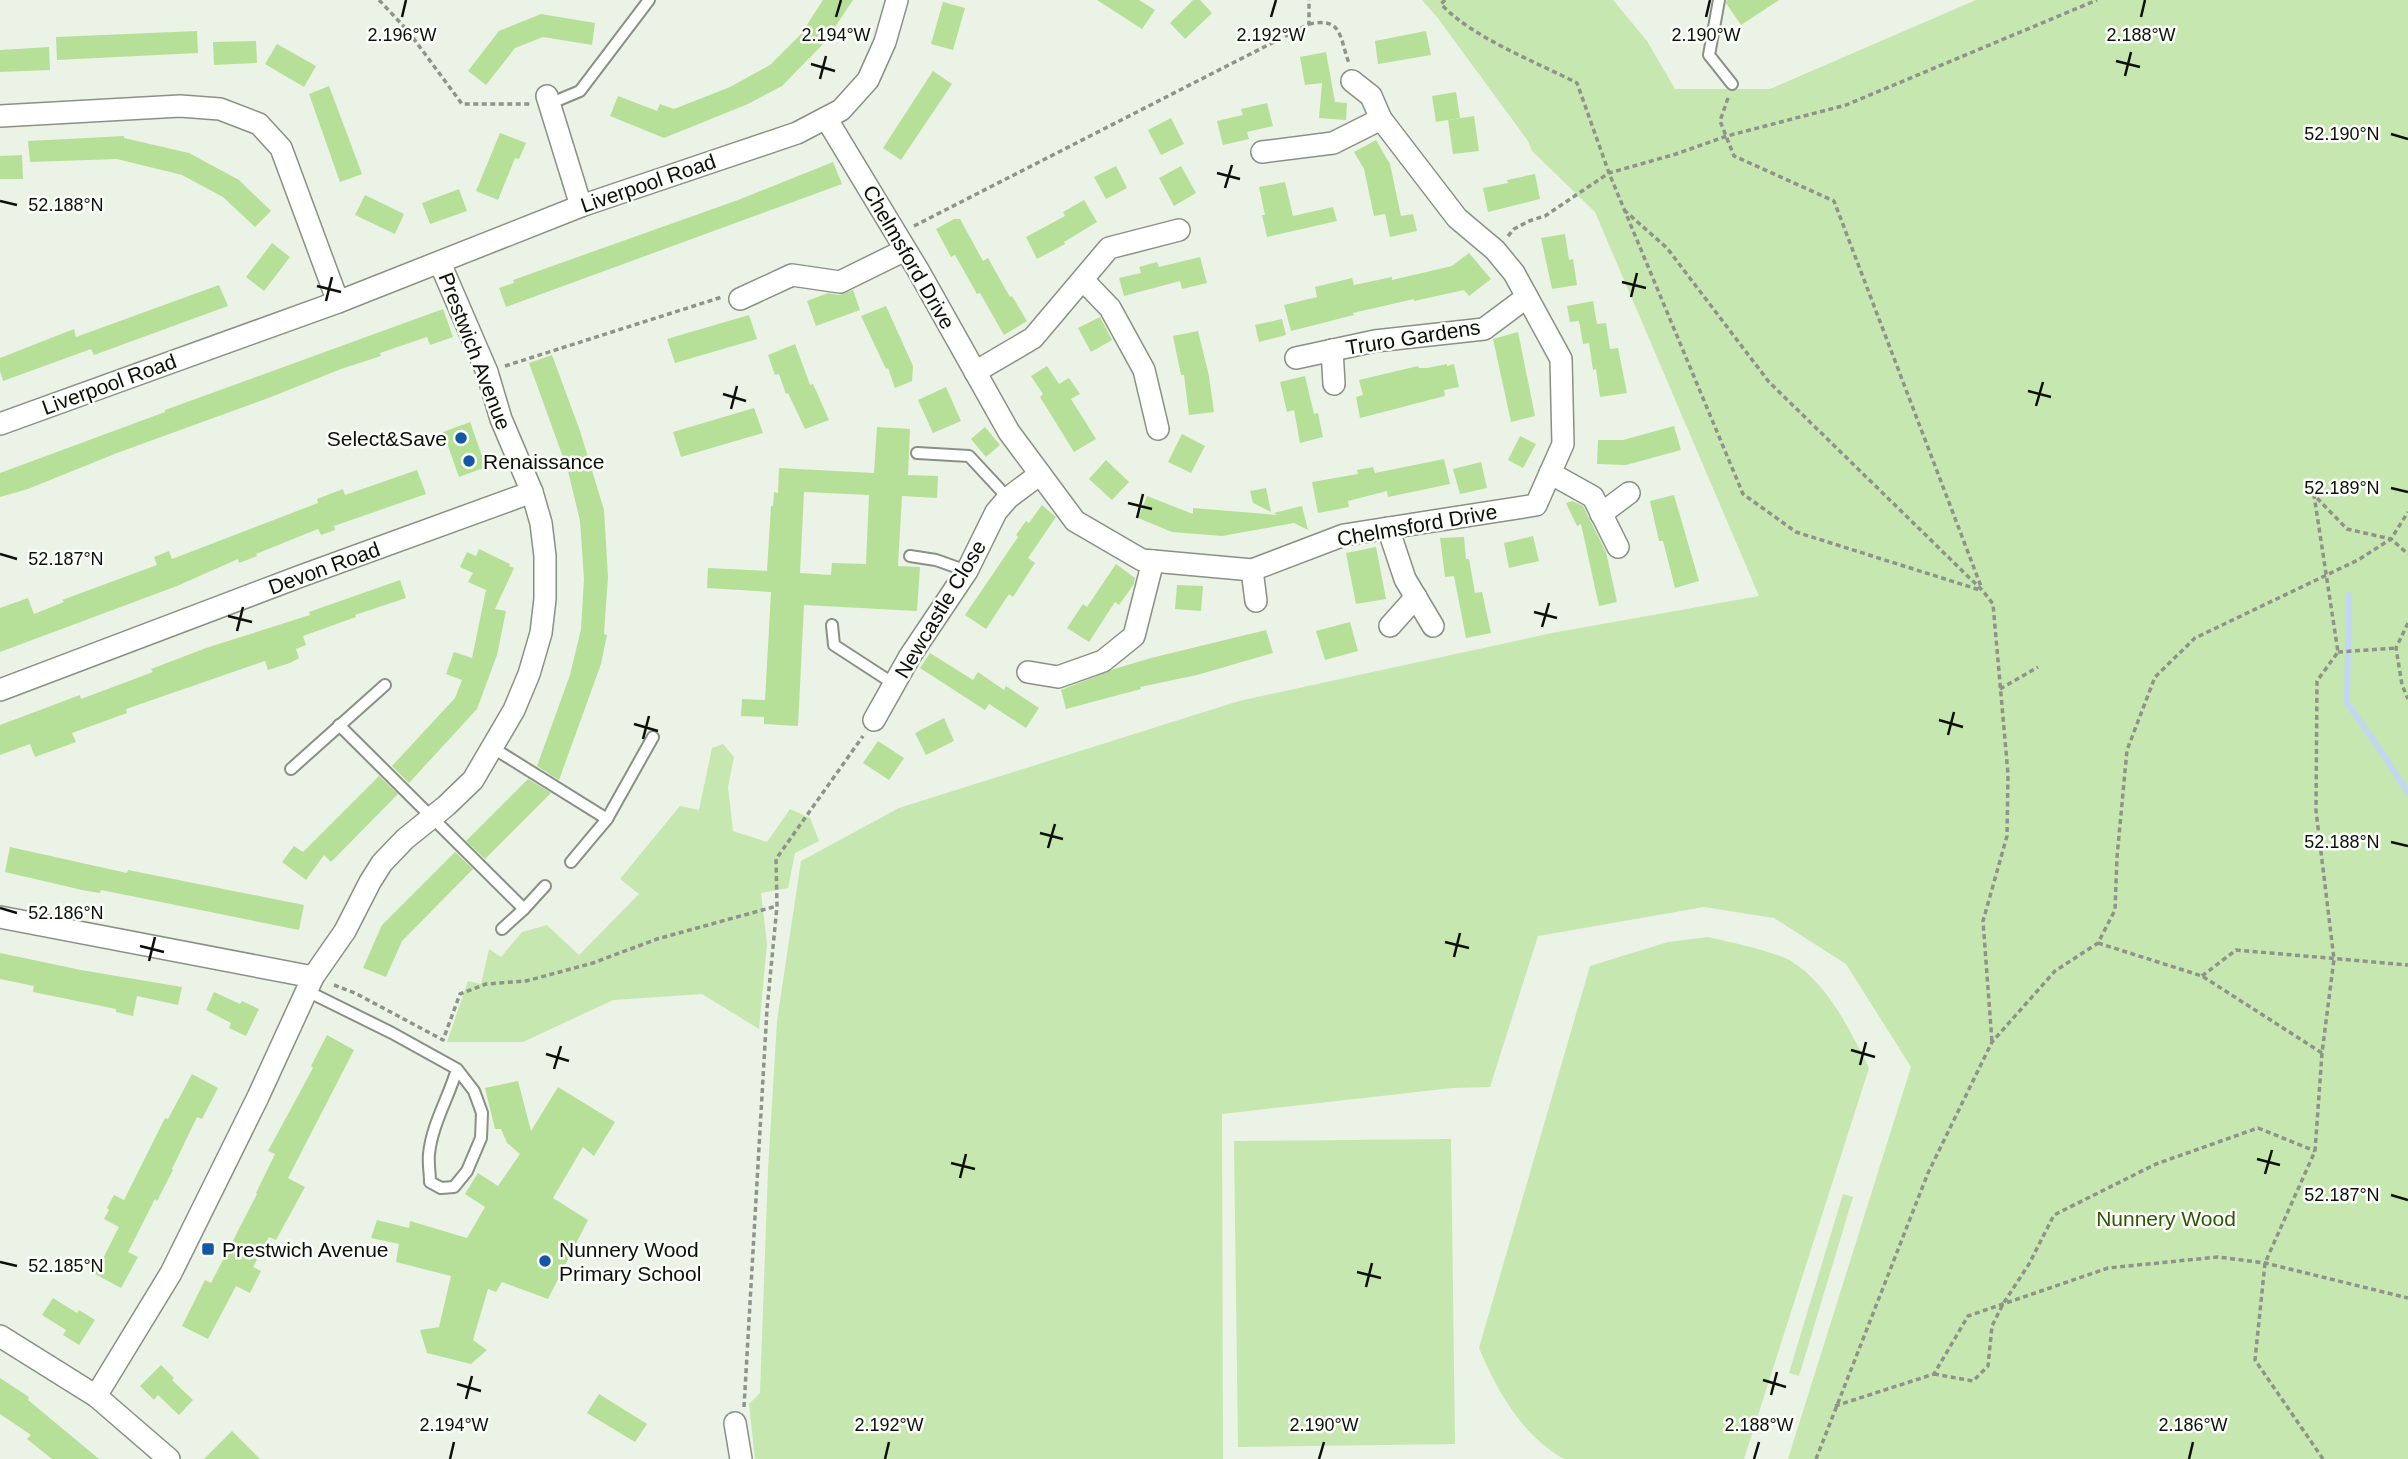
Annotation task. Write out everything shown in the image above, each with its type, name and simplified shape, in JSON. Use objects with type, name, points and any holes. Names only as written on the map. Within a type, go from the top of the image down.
[{"type":"street","name":"Liverpool Road","points":[[0,424],[338,302],[581,206],[797,133],[841,110],[868,80],[885,42],[897,0]]},
{"type":"street","name":"Chelmsford Drive","points":[[826,118],[901,242],[1009,432],[1075,521],[1142,560],[1252,570],[1344,536],[1536,505],[1563,444],[1561,359],[1514,273],[1494,250],[1457,219],[1381,119],[1371,96],[1352,81]]},
{"type":"street","points":[[548,100],[581,206]]},
{"type":"street","points":[[0,116],[180,106],[220,108],[259,124],[281,148],[338,302]]},
{"type":"street","points":[[1262,152],[1333,143],[1381,119]]},
{"type":"street","points":[[975,372],[1033,338],[1109,248],[1179,230]]},
{"type":"street","points":[[733,297],[792,275],[840,282],[901,242]]},
{"type":"street","name":"Prestwich Avenue","points":[[96,1396],[171,1273],[310,984],[345,931],[382,863],[405,839],[473,780],[493,748],[529,674],[541,633],[545,600],[545,556],[541,523],[532,492],[501,419],[487,372],[440,263]]},
{"type":"street","points":[[1083,279],[1110,308],[1144,370],[1158,429]]},
{"type":"street","name":"Truro Gardens","points":[[1296,358],[1374,341],[1484,329],[1527,297]]},
{"type":"street","name":"Truro Gardens","points":[[1332,350],[1334,384]]},
{"type":"street","points":[[1550,473],[1593,497],[1618,547]]},
{"type":"street","name":"Newcastle Close","points":[[874,720],[910,656],[967,571],[996,512],[1008,498],[1040,474]]},
{"type":"street","name":"Devon Road","points":[[0,690],[532,492]]},
{"type":"street","points":[[1601,514],[1629,493]]},
{"type":"street","points":[[1388,528],[1405,579],[1433,626]]},
{"type":"street","points":[[1028,672],[1058,677],[1103,661],[1134,636],[1153,561]]},
{"type":"street","points":[[1252,570],[1256,601]]},
{"type":"street","points":[[1390,626],[1416,597]]},
{"type":"street","points":[[0,917],[310,984]]},
{"type":"street","points":[[0,1336],[96,1396],[169,1459]]},
{"type":"street","points":[[736,1423],[741,1459]]},
{"type":"lane","points":[[548,100],[580,91],[649,0]]},
{"type":"lane","points":[[1719,0],[1709,55],[1732,83]]},
{"type":"lane","points":[[917,453],[969,456],[1008,498]]},
{"type":"lane","points":[[910,556],[936,559],[967,571]]},
{"type":"lane","points":[[832,625],[834,645],[894,684]]},
{"type":"lane","points":[[291,769],[385,685]]},
{"type":"lane","points":[[340,725],[524,909]]},
{"type":"lane","points":[[571,862],[607,819],[653,737]]},
{"type":"lane","points":[[493,748],[607,819]]},
{"type":"lane","points":[[502,929],[545,886]]},
{"type":"lane","points":[[310,984],[457,1069],[474,1091],[482,1113],[481,1138],[467,1171],[454,1187],[441,1188],[430,1182],[429,1154],[440,1112],[450,1093],[457,1069]]},
{"type":"path","points":[[379,0],[408,31],[462,104],[548,100]]},
{"type":"path","points":[[1309,0],[1309,24]]},
{"type":"path","points":[[1446,0],[1441,4],[1469,27],[1577,83],[1609,173],[1743,494],[1797,532],[1983,591]]},
{"type":"path","points":[[1494,250],[1514,229],[1545,216],[1609,173],[1727,136],[1846,105],[2097,0]]},
{"type":"path","points":[[901,242],[1309,24],[1324,21],[1338,28],[1349,63],[1355,72],[1352,81]]},
{"type":"path","points":[[1732,83],[1720,121],[1734,156],[1834,201],[1983,591]]},
{"type":"path","points":[[1624,210],[1667,248],[1769,382],[1983,591],[1993,604],[2008,774],[2007,836],[1983,921],[1992,1041]]},
{"type":"path","points":[[487,372],[733,297]]},
{"type":"path","points":[[2323,1459],[2255,1360],[2265,1263],[2315,1151],[2322,1053],[2334,959],[2316,811],[2316,681],[2338,652],[2314,495],[2347,529],[2390,539],[2408,554]]},
{"type":"path","points":[[1816,1459],[1928,1172],[1992,1041],[2055,971],[2098,943],[2116,910],[2127,750],[2155,677],[2195,638],[2358,559],[2390,539],[2408,512]]},
{"type":"path","points":[[2408,623],[2396,648],[2402,685],[2408,699]]},
{"type":"path","points":[[2338,652],[2396,648]]},
{"type":"path","points":[[2000,689],[2038,667]]},
{"type":"path","points":[[736,1423],[744,1413],[767,1009],[777,906],[776,859],[874,720]]},
{"type":"path","points":[[310,984],[355,993],[443,1040],[460,994],[486,984],[526,981],[593,963],[657,939],[777,906]]},
{"type":"path","points":[[2098,943],[2202,976],[2322,1053]]},
{"type":"path","points":[[2202,976],[2236,950],[2408,965]]},
{"type":"path","points":[[1835,1406],[1934,1374],[1973,1381],[1989,1366],[1992,1326],[2054,1215],[2156,1164],[2258,1128],[2315,1151]]},
{"type":"path","points":[[1934,1374],[1968,1316],[2108,1268],[2218,1257],[2265,1263],[2408,1298]]},
{"type":"green space","name":"Nunnery Wood","points":[[1422,0],[1613,0],[1647,41],[1675,89],[1770,89],[1976,0],[2408,0],[2408,1459],[1788,1459],[1911,1067],[1846,964],[1774,918],[1704,907],[1538,936],[1490,1087],[1452,1088],[1222,1114],[1223,1459],[755,1459],[749,1404],[760,1393],[768,1170],[777,1021],[801,861],[899,808],[1239,701],[1552,633],[1759,596],[1595,212],[1532,151],[1528,141]]},
{"type":"green space","points":[[723,744],[734,757],[728,787],[733,831],[767,842],[790,809],[810,818],[819,841],[795,853],[788,888],[761,893],[767,944],[759,1029],[702,994],[613,1000],[523,1042],[447,1042],[468,981],[481,984],[489,949],[501,957],[522,932],[547,925],[579,955],[639,894],[620,879],[680,806],[699,810],[712,748]]},
{"type":"green space","points":[[1708,937],[1774,954],[1791,961],[1804,971],[1837,1009],[1869,1068],[1744,1459],[1564,1459],[1536,1438],[1512,1411],[1479,1348],[1590,966],[1668,942]]},
{"type":"green space","points":[[1451,1139],[1455,1444],[1238,1447],[1234,1141]]},
{"type":"green space","points":[[1843,1194],[1853,1197],[1799,1376],[1789,1373]]},
{"type":"building","points":[[823,0],[853,0],[825,42],[782,86],[748,104],[664,138],[610,116],[618,96],[657,111],[660,104],[674,109],[730,87],[770,65],[801,34]]},
{"type":"building","points":[[1097,0],[1139,0],[1155,10],[1142,29]]},
{"type":"building","points":[[1193,0],[1200,0],[1212,13],[1185,39],[1170,23]]},
{"type":"building","points":[[1727,0],[1779,0],[1741,25],[1726,3]]},
{"type":"building","points":[[943,2],[965,8],[953,50],[931,44]]},
{"type":"building","points":[[541,14],[595,23],[592,45],[543,37],[515,48],[486,85],[468,71],[499,31]]},
{"type":"building","points":[[197,31],[198,53],[57,60],[56,37]]},
{"type":"building","points":[[1426,31],[1431,55],[1378,64],[1375,41]]},
{"type":"building","points":[[256,41],[257,63],[214,65],[213,42]]},
{"type":"building","points":[[277,44],[316,66],[304,87],[265,64]]},
{"type":"building","points":[[49,47],[50,70],[0,72],[0,50]]},
{"type":"building","points":[[1326,52],[1335,102],[1347,103],[1346,120],[1319,118],[1322,83],[1305,85],[1300,57]]},
{"type":"building","points":[[933,71],[952,84],[901,160],[883,148]]},
{"type":"building","points":[[329,86],[362,174],[340,182],[309,94]]},
{"type":"building","points":[[1456,92],[1460,118],[1436,122],[1432,96]]},
{"type":"building","points":[[1267,103],[1273,126],[1247,132],[1249,139],[1223,145],[1217,121],[1243,115],[1241,109]]},
{"type":"building","points":[[1474,116],[1479,151],[1453,154],[1448,120]]},
{"type":"building","points":[[1171,118],[1184,144],[1161,155],[1148,130]]},
{"type":"building","points":[[500,133],[526,143],[519,159],[515,158],[498,200],[476,191]]},
{"type":"building","points":[[124,136],[189,153],[239,180],[271,211],[255,227],[223,197],[182,175],[117,159],[30,162],[28,141]]},
{"type":"building","points":[[1376,140],[1390,164],[1401,216],[1413,214],[1417,231],[1390,237],[1385,214],[1374,216],[1364,169],[1354,152]]},
{"type":"building","points":[[22,155],[23,179],[0,179],[0,156]]},
{"type":"building","points":[[833,162],[842,184],[506,307],[499,288],[514,283],[513,280],[738,200]]},
{"type":"building","points":[[1116,166],[1127,188],[1106,199],[1094,177]]},
{"type":"building","points":[[1181,166],[1196,193],[1174,206],[1159,178]]},
{"type":"building","points":[[1535,174],[1540,199],[1488,212],[1483,188]]},
{"type":"building","points":[[1285,182],[1293,216],[1333,207],[1337,221],[1267,237],[1259,187]]},
{"type":"building","points":[[459,189],[467,211],[430,224],[422,203]]},
{"type":"building","points":[[365,195],[404,214],[395,234],[355,215]]},
{"type":"building","points":[[1084,200],[1097,222],[1037,259],[1026,237],[1065,216],[1063,212]]},
{"type":"building","points":[[954,219],[960,219],[983,261],[988,258],[1027,321],[1004,335],[955,255],[951,257],[936,229]]},
{"type":"building","points":[[1565,234],[1577,285],[1552,289],[1541,238]]},
{"type":"building","points":[[272,243],[290,257],[264,291],[246,277]]},
{"type":"building","points":[[1469,253],[1491,279],[1469,296],[1464,290],[1414,299],[1291,331],[1284,305],[1317,297],[1315,287],[1352,278],[1354,285],[1392,277],[1392,280],[1452,266]]},
{"type":"building","points":[[1200,257],[1207,283],[1182,289],[1180,281],[1124,296],[1119,278],[1141,273],[1139,267],[1157,262],[1159,267]]},
{"type":"building","points":[[219,285],[228,306],[94,355],[91,349],[3,381],[0,358],[74,329],[76,337]]},
{"type":"building","points":[[853,290],[860,310],[816,326],[807,301],[828,293],[839,295]]},
{"type":"building","points":[[1593,301],[1597,324],[1606,323],[1610,349],[1618,348],[1627,393],[1600,397],[1589,343],[1583,344],[1579,321],[1570,322],[1567,306]]},
{"type":"building","points":[[886,306],[913,366],[912,381],[895,388],[888,368],[886,369],[861,316]]},
{"type":"building","points":[[443,309],[453,337],[430,345],[427,337],[380,353],[381,356],[117,453],[28,489],[0,497],[0,473]]},
{"type":"building","points":[[749,315],[757,339],[675,363],[667,339]]},
{"type":"building","points":[[1100,317],[1112,340],[1091,352],[1078,328]]},
{"type":"building","points":[[1282,319],[1286,335],[1259,342],[1255,325]]},
{"type":"building","points":[[1198,331],[1214,412],[1189,415],[1184,375],[1181,375],[1173,336]]},
{"type":"building","points":[[1518,332],[1535,416],[1511,422],[1493,339]]},
{"type":"building","points":[[795,344],[810,385],[813,384],[829,420],[805,429],[788,393],[786,394],[779,374],[775,375],[768,355]]},
{"type":"building","points":[[552,355],[580,431],[604,510],[608,577],[604,634],[607,635],[601,664],[559,780],[537,766],[570,675],[581,629],[584,579],[580,521],[568,471],[529,363]]},
{"type":"building","points":[[1454,364],[1459,387],[1444,390],[1445,396],[1360,418],[1356,397],[1363,395],[1359,380],[1418,366],[1427,368]]},
{"type":"building","points":[[1047,366],[1059,384],[1069,378],[1080,394],[1071,399],[1096,439],[1074,452],[1040,397],[1043,394],[1031,376]]},
{"type":"building","points":[[1305,376],[1314,414],[1318,413],[1323,437],[1300,443],[1294,410],[1287,412],[1280,382]]},
{"type":"building","points":[[946,387],[961,421],[933,433],[918,400]]},
{"type":"building","points":[[754,408],[763,433],[681,457],[673,432]]},
{"type":"building","points":[[470,422],[486,467],[459,477],[443,432]]},
{"type":"building","points":[[1674,426],[1681,450],[1626,465],[1597,464],[1598,440],[1623,440]]},
{"type":"building","points":[[877,427],[910,429],[908,475],[938,476],[937,498],[902,496],[898,566],[920,567],[917,611],[804,605],[798,726],[764,724],[764,717],[741,716],[742,699],[765,700],[771,592],[707,588],[708,568],[767,571],[771,506],[774,492],[778,493],[779,468],[874,473]],"holes":[[[804,492],[869,495],[866,564],[832,563],[831,575],[800,573]]]},
{"type":"building","points":[[985,427],[1000,445],[986,457],[971,439]]},
{"type":"building","points":[[1182,434],[1205,446],[1191,473],[1168,462]]},
{"type":"building","points":[[1520,436],[1536,444],[1523,468],[1508,460]]},
{"type":"building","points":[[1444,459],[1450,484],[1388,497],[1387,491],[1348,501],[1349,507],[1318,513],[1312,482],[1358,474],[1357,470],[1373,467],[1375,473]]},
{"type":"building","points":[[1106,460],[1129,482],[1112,500],[1089,479]]},
{"type":"building","points":[[1481,462],[1487,488],[1460,494],[1453,469]]},
{"type":"building","points":[[417,470],[426,494],[334,526],[335,530],[321,535],[318,529],[239,563],[238,559],[177,586],[0,652],[0,608],[28,598],[34,614],[64,602],[62,600],[157,565],[154,557],[169,551],[172,559],[318,503],[317,499],[343,489],[345,495]]},
{"type":"building","points":[[1266,488],[1271,512],[1253,503],[1250,491]]},
{"type":"building","points":[[1674,495],[1699,581],[1675,588],[1663,541],[1659,541],[1650,501]]},
{"type":"building","points":[[1147,496],[1193,514],[1193,508],[1277,515],[1274,513],[1302,506],[1308,530],[1294,523],[1222,536],[1172,532],[1138,518]]},
{"type":"building","points":[[1572,501],[1583,506],[1606,552],[1617,602],[1599,606],[1581,524],[1577,526],[1566,503]]},
{"type":"building","points":[[1042,505],[1056,517],[1028,558],[1035,563],[1013,597],[1009,594],[986,629],[965,615],[1018,537],[1016,535]]},
{"type":"building","points":[[1533,536],[1539,561],[1509,568],[1504,543]]},
{"type":"building","points":[[1464,537],[1466,559],[1469,559],[1475,593],[1482,592],[1491,633],[1466,638],[1454,576],[1445,577],[1440,538]]},
{"type":"building","points":[[1376,547],[1386,599],[1356,604],[1346,553]]},
{"type":"building","points":[[479,549],[514,568],[495,609],[506,611],[497,655],[477,709],[409,783],[392,766],[455,698],[462,680],[446,674],[454,652],[472,658],[486,590],[468,582],[473,573],[460,567],[467,552],[476,556]]},
{"type":"building","points":[[1116,564],[1135,578],[1134,584],[1119,605],[1115,602],[1089,642],[1067,628],[1083,604],[1087,607]]},
{"type":"building","points":[[400,580],[406,598],[303,636],[306,645],[296,649],[299,658],[290,663],[268,670],[265,661],[126,709],[127,713],[72,733],[76,742],[35,757],[30,744],[0,755],[0,725],[80,695],[81,699],[153,672],[151,669],[206,648],[310,615],[309,612]]},
{"type":"building","points":[[1177,585],[1203,586],[1201,611],[1175,609]]},
{"type":"building","points":[[1350,622],[1358,651],[1325,660],[1316,631]]},
{"type":"building","points":[[1266,630],[1273,653],[1066,709],[1061,690],[1114,669]]},
{"type":"building","points":[[930,653],[973,680],[978,672],[1004,690],[1006,686],[1039,708],[1026,728],[989,704],[985,710],[920,668]]},
{"type":"building","points":[[944,718],[954,741],[926,755],[915,733]]},
{"type":"building","points":[[878,741],[904,758],[889,780],[863,763]]},
{"type":"building","points":[[379,776],[398,794],[331,862],[324,855],[306,880],[282,862],[294,846],[303,852]]},
{"type":"building","points":[[528,779],[551,793],[485,859],[466,841]]},
{"type":"building","points":[[10,847],[127,873],[128,870],[304,905],[299,930],[101,890],[100,893],[82,890],[5,872]]},
{"type":"building","points":[[455,852],[473,869],[402,941],[386,977],[363,968],[382,925]]},
{"type":"building","points":[[0,953],[182,987],[178,1005],[137,996],[133,1016],[116,1012],[116,1009],[33,992],[34,986],[0,979]]},
{"type":"building","points":[[214,992],[259,1009],[246,1036],[229,1028],[231,1023],[206,1010]]},
{"type":"building","points":[[327,1035],[354,1050],[288,1178],[305,1187],[276,1240],[269,1237],[253,1267],[261,1271],[250,1293],[236,1286],[208,1339],[182,1326],[205,1280],[211,1283],[257,1194],[275,1154],[268,1151],[313,1068],[311,1066]]},
{"type":"building","points":[[192,1074],[218,1088],[202,1119],[197,1117],[173,1170],[128,1252],[138,1257],[121,1288],[95,1274],[119,1227],[104,1219],[109,1210],[107,1208],[114,1195],[124,1200],[165,1118],[168,1119]]},
{"type":"building","points":[[518,1081],[531,1131],[558,1087],[615,1122],[594,1156],[583,1147],[553,1198],[588,1220],[548,1299],[502,1282],[496,1292],[488,1289],[473,1340],[487,1350],[471,1364],[427,1353],[420,1330],[439,1327],[451,1276],[396,1262],[399,1244],[371,1238],[377,1220],[409,1228],[410,1221],[467,1238],[485,1207],[465,1194],[478,1173],[498,1186],[520,1154],[507,1143],[501,1129],[495,1129],[485,1088]]},
{"type":"building","points":[[53,1298],[77,1313],[79,1310],[95,1320],[79,1345],[63,1335],[66,1330],[42,1315]]},
{"type":"building","points":[[161,1365],[193,1400],[179,1415],[158,1395],[154,1400],[140,1386]]},
{"type":"building","points":[[0,1378],[29,1397],[28,1400],[99,1459],[52,1459],[27,1439],[31,1435],[0,1414]]},
{"type":"building","points":[[599,1394],[647,1424],[635,1442],[587,1413]]},
{"type":"building","points":[[232,1431],[260,1459],[204,1459]]},
{"type":"waterway","points":[[2349,595],[2347,703],[2408,793]]},
{"type":"place","name":"Select&Save","points":[[461,438]]},
{"type":"place","name":"Renaissance","points":[[469,461]]},
{"type":"place","name":"Prestwich Avenue","points":[[208,1249]]},
{"type":"place","name":"Nunnery Wood Primary School","points":[[545,1261]]}]
